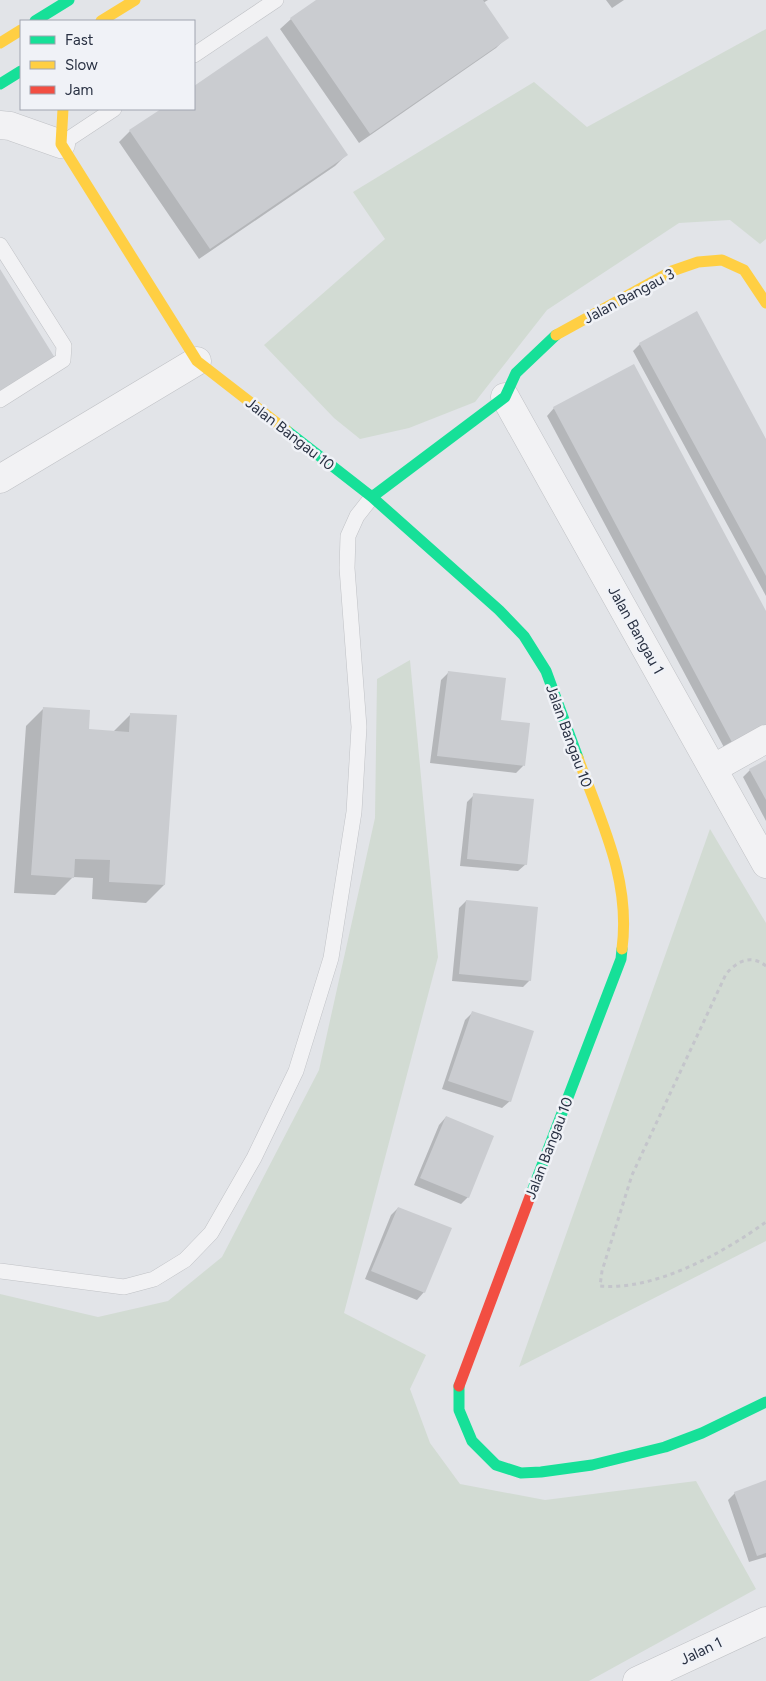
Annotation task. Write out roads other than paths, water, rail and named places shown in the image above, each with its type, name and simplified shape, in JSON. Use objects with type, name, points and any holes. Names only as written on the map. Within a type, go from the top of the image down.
[{"type":"main road","points":[[38,20],[70,0]]},
{"type":"main road","points":[[102,20],[135,0]]},
{"type":"main road","points":[[0,43],[20,31]]},
{"type":"main road","points":[[0,84],[20,72]]},
{"type":"main road","points":[[61,144],[63,110]]},
{"type":"main road","name":"Jalan Bangau 10","points":[[61,144],[197,361],[372,498],[499,610],[524,636],[546,671],[620,875],[626,904],[626,929],[621,959],[470,1355],[457,1397],[465,1434],[483,1455],[506,1470],[533,1473],[594,1465],[680,1442],[766,1402]]},
{"type":"main road","name":"Jalan Bangau 3","points":[[505,397],[516,374],[552,337],[672,271],[698,262],[722,260],[744,270],[766,302]]},
{"type":"main road","points":[[372,498],[505,397]]},
{"type":"street","points":[[0,124],[61,144]]},
{"type":"street","points":[[0,479],[197,361]]},
{"type":"street","name":"Jalan Bangau 1","points":[[505,397],[766,864]]},
{"type":"street","points":[[714,768],[766,739]]},
{"type":"street","name":"Jalan 1","points":[[637,1681],[766,1621]]},
{"type":"lane","points":[[195,54],[276,0]]},
{"type":"lane","points":[[61,144],[112,110]]},
{"type":"lane","points":[[0,245],[64,346],[63,360],[0,400]]},
{"type":"lane","points":[[0,1271],[124,1287],[154,1279],[185,1260],[211,1233],[254,1158],[296,1071],[330,958],[354,812],[360,727],[347,568],[348,536],[357,516],[372,498]]}]
